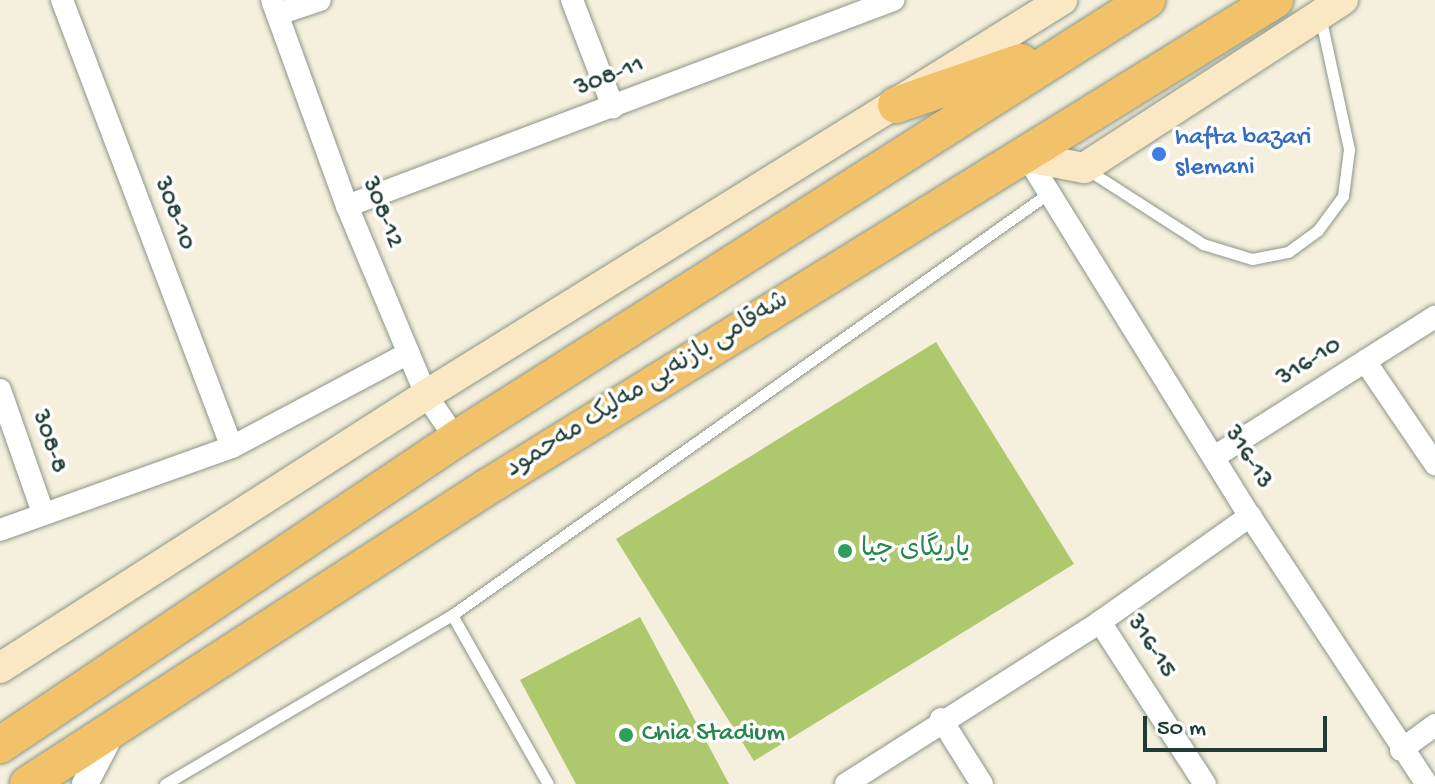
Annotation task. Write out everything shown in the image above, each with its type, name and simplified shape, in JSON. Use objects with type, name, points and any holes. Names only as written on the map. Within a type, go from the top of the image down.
[{"type":"highway","points":[[0,745],[456,439],[1147,0]]},
{"type":"highway","name":"شەقامی بازنەیی مەلیک مەحمود","points":[[28,784],[484,489],[1027,157],[1275,0]]},
{"type":"highway","points":[[896,105],[1076,43]]},
{"type":"main road","points":[[0,668],[426,395],[1062,0]]},
{"type":"main road","points":[[1027,157],[1084,168],[1332,7]]},
{"type":"street","name":"308-10","points":[[62,0],[232,447]]},
{"type":"street","points":[[275,7],[320,0]]},
{"type":"street","points":[[572,0],[613,107]]},
{"type":"street","name":"308-11","points":[[347,206],[893,0]]},
{"type":"street","name":"308-12","points":[[275,7],[347,206],[426,395],[456,439]]},
{"type":"street","name":"316-13","points":[[1027,157],[1250,516],[1401,750],[1427,784]]},
{"type":"street","name":"316-10","points":[[1214,457],[1435,317]]},
{"type":"street","points":[[0,530],[232,447],[409,353]]},
{"type":"street","points":[[1365,361],[1435,464]]},
{"type":"street","name":"308-8","points":[[0,390],[43,513]]},
{"type":"street","points":[[846,784],[941,719],[1100,622],[1250,516]]},
{"type":"street","name":"316-15","points":[[1100,622],[1205,784]]},
{"type":"street","points":[[941,719],[982,784]]},
{"type":"street","points":[[1401,750],[1435,725]]},
{"type":"street","points":[[85,784],[94,759],[117,727]]},
{"type":"lane","points":[[1084,168],[1203,244],[1252,259],[1288,252],[1318,230],[1343,196],[1349,149],[1332,7]]},
{"type":"lane","points":[[165,784],[452,615],[1049,193]]},
{"type":"lane","points":[[452,615],[548,784]]},
{"type":"green space","name":"یاریگای چیا","points":[[936,342],[1074,564],[754,761],[616,539]]},
{"type":"green space","name":"Chia Stadium","points":[[640,617],[729,784],[576,784],[520,680]]},
{"type":"place","name":"hafta bazari slemani","points":[[1159,154]]},
{"type":"place","name":"یاریگای چیا","points":[[845,551]]},
{"type":"place","name":"Chia Stadium","points":[[626,735]]}]
